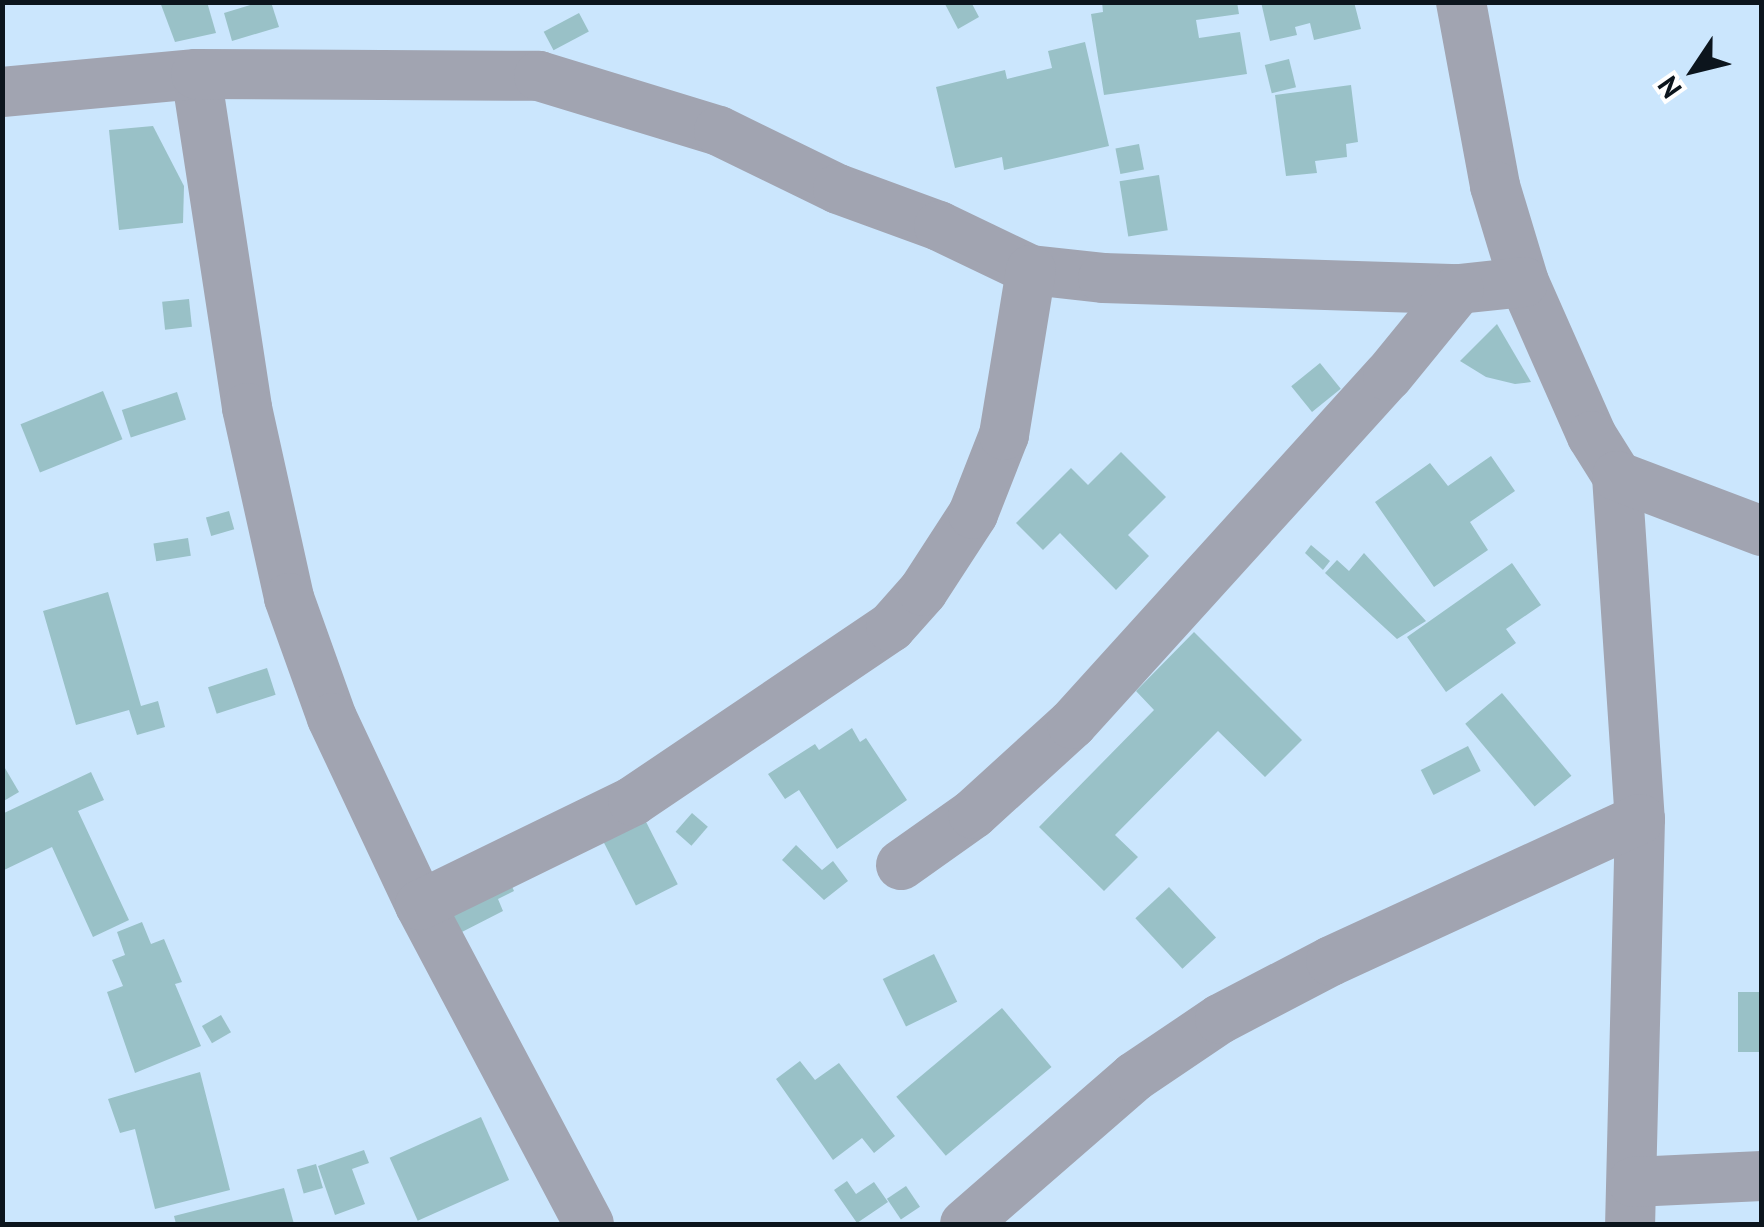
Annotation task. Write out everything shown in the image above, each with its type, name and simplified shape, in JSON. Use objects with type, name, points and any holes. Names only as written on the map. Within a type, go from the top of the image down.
[{"type":"street","points":[[1461,2],[1495,186],[1524,282],[1592,436],[1617,476],[1640,819],[1632,1203],[1762,1176]]},
{"type":"street","points":[[2,92],[196,74],[539,76],[719,131],[838,190],[939,226],[1031,270],[1103,278],[1458,289],[1524,282]]},
{"type":"street","points":[[196,74],[247,408],[289,598],[332,718],[420,905],[589,1224]]},
{"type":"street","points":[[420,905],[633,801],[891,627],[923,591],[979,498],[1004,434],[1031,270]]},
{"type":"street","points":[[901,864],[973,814],[1072,724],[1388,376],[1458,289]]},
{"type":"street","points":[[1617,476],[1762,531]]},
{"type":"street","points":[[965,1224],[1134,1076],[1220,1018],[1330,960],[1640,819]]},
{"type":"building","points":[[160,2],[207,2],[216,33],[175,42]]},
{"type":"building","points":[[271,2],[279,27],[232,41],[224,13]]},
{"type":"building","points":[[971,2],[979,17],[958,29],[945,4]]},
{"type":"building","points":[[1102,2],[1237,2],[1239,14],[1196,20],[1199,38],[1240,32],[1247,74],[1104,95],[1091,14],[1103,12]]},
{"type":"building","points":[[1261,2],[1354,2],[1361,29],[1314,40],[1310,23],[1295,27],[1297,35],[1270,41]]},
{"type":"building","points":[[579,13],[589,32],[554,50],[544,32]]},
{"type":"building","points":[[1085,42],[1109,146],[1004,170],[1002,157],[955,168],[936,87],[1005,70],[1007,79],[1052,68],[1048,51]]},
{"type":"building","points":[[1289,59],[1296,87],[1272,93],[1265,65]]},
{"type":"building","points":[[1351,85],[1358,142],[1346,144],[1347,157],[1315,161],[1317,173],[1286,176],[1275,95]]},
{"type":"building","points":[[153,126],[184,186],[183,223],[119,230],[109,130]]},
{"type":"building","points":[[1139,144],[1144,170],[1120,174],[1115,149]]},
{"type":"building","points":[[1159,175],[1168,230],[1128,237],[1119,181]]},
{"type":"building","points":[[189,299],[192,327],[165,330],[162,302]]},
{"type":"building","points":[[1497,324],[1531,382],[1515,384],[1486,377],[1460,361]]},
{"type":"building","points":[[1320,363],[1341,389],[1312,412],[1291,386]]},
{"type":"building","points":[[103,391],[122,439],[40,473],[20,424]]},
{"type":"building","points":[[177,392],[186,420],[131,438],[122,410]]},
{"type":"building","points":[[1121,452],[1166,497],[1128,535],[1149,556],[1116,590],[1060,533],[1043,550],[1016,523],[1071,468],[1088,485]]},
{"type":"building","points":[[1491,456],[1515,491],[1470,522],[1488,550],[1434,587],[1375,502],[1430,463],[1448,486]]},
{"type":"building","points":[[229,511],[234,529],[211,536],[206,518]]},
{"type":"building","points":[[188,538],[191,556],[156,561],[153,543]]},
{"type":"building","points":[[1311,545],[1330,561],[1323,570],[1305,553]]},
{"type":"building","points":[[1364,553],[1426,621],[1397,639],[1325,573],[1337,560],[1349,571]]},
{"type":"building","points":[[1512,563],[1541,605],[1506,629],[1516,643],[1446,692],[1407,637]]},
{"type":"building","points":[[108,592],[141,706],[158,701],[165,727],[137,735],[129,710],[76,725],[43,611]]},
{"type":"building","points":[[1194,632],[1302,740],[1265,777],[1218,731],[1115,835],[1138,857],[1104,891],[1039,827],[1154,710],[1136,691]]},
{"type":"building","points":[[267,668],[276,695],[217,714],[208,687]]},
{"type":"building","points":[[1502,693],[1571,776],[1535,807],[1465,724]]},
{"type":"building","points":[[852,728],[860,742],[866,738],[907,800],[837,849],[799,790],[785,799],[768,774],[815,744],[819,750]]},
{"type":"building","points":[[1468,746],[1481,771],[1433,795],[1421,770]]},
{"type":"building","points":[[2,763],[19,792],[2,802]]},
{"type":"building","points":[[91,772],[104,800],[78,811],[129,920],[93,937],[52,847],[2,871],[2,814]]},
{"type":"building","points":[[641,812],[678,884],[636,906],[599,833]]},
{"type":"building","points":[[692,813],[708,827],[691,846],[676,832]]},
{"type":"building","points":[[796,845],[822,870],[833,861],[848,881],[824,900],[782,860]]},
{"type":"building","points":[[508,877],[514,891],[498,899],[503,911],[458,934],[445,908]]},
{"type":"building","points":[[1169,887],[1216,937],[1182,969],[1135,918]]},
{"type":"building","points":[[142,922],[151,944],[164,939],[182,982],[175,984],[201,1046],[135,1073],[107,992],[123,986],[112,960],[125,955],[117,932]]},
{"type":"building","points":[[934,954],[957,1002],[906,1027],[883,979]]},
{"type":"building","points":[[1738,992],[1762,992],[1762,1052],[1738,1052]]},
{"type":"building","points":[[1002,1008],[1051,1067],[946,1156],[896,1097]]},
{"type":"building","points":[[221,1015],[231,1032],[212,1043],[202,1026]]},
{"type":"building","points":[[800,1061],[815,1080],[839,1063],[895,1136],[874,1153],[862,1138],[833,1160],[776,1079]]},
{"type":"building","points":[[200,1072],[230,1190],[155,1209],[135,1129],[120,1133],[108,1099]]},
{"type":"building","points":[[481,1117],[509,1180],[418,1221],[390,1158]]},
{"type":"building","points":[[364,1150],[369,1163],[352,1169],[365,1204],[335,1215],[318,1166]]},
{"type":"building","points":[[316,1164],[323,1188],[304,1194],[297,1170]]},
{"type":"building","points":[[847,1181],[856,1194],[874,1182],[888,1202],[857,1223],[834,1190]]},
{"type":"building","points":[[906,1186],[920,1207],[901,1220],[887,1199]]},
{"type":"building","points":[[284,1188],[294,1224],[176,1224],[174,1216]]}]
